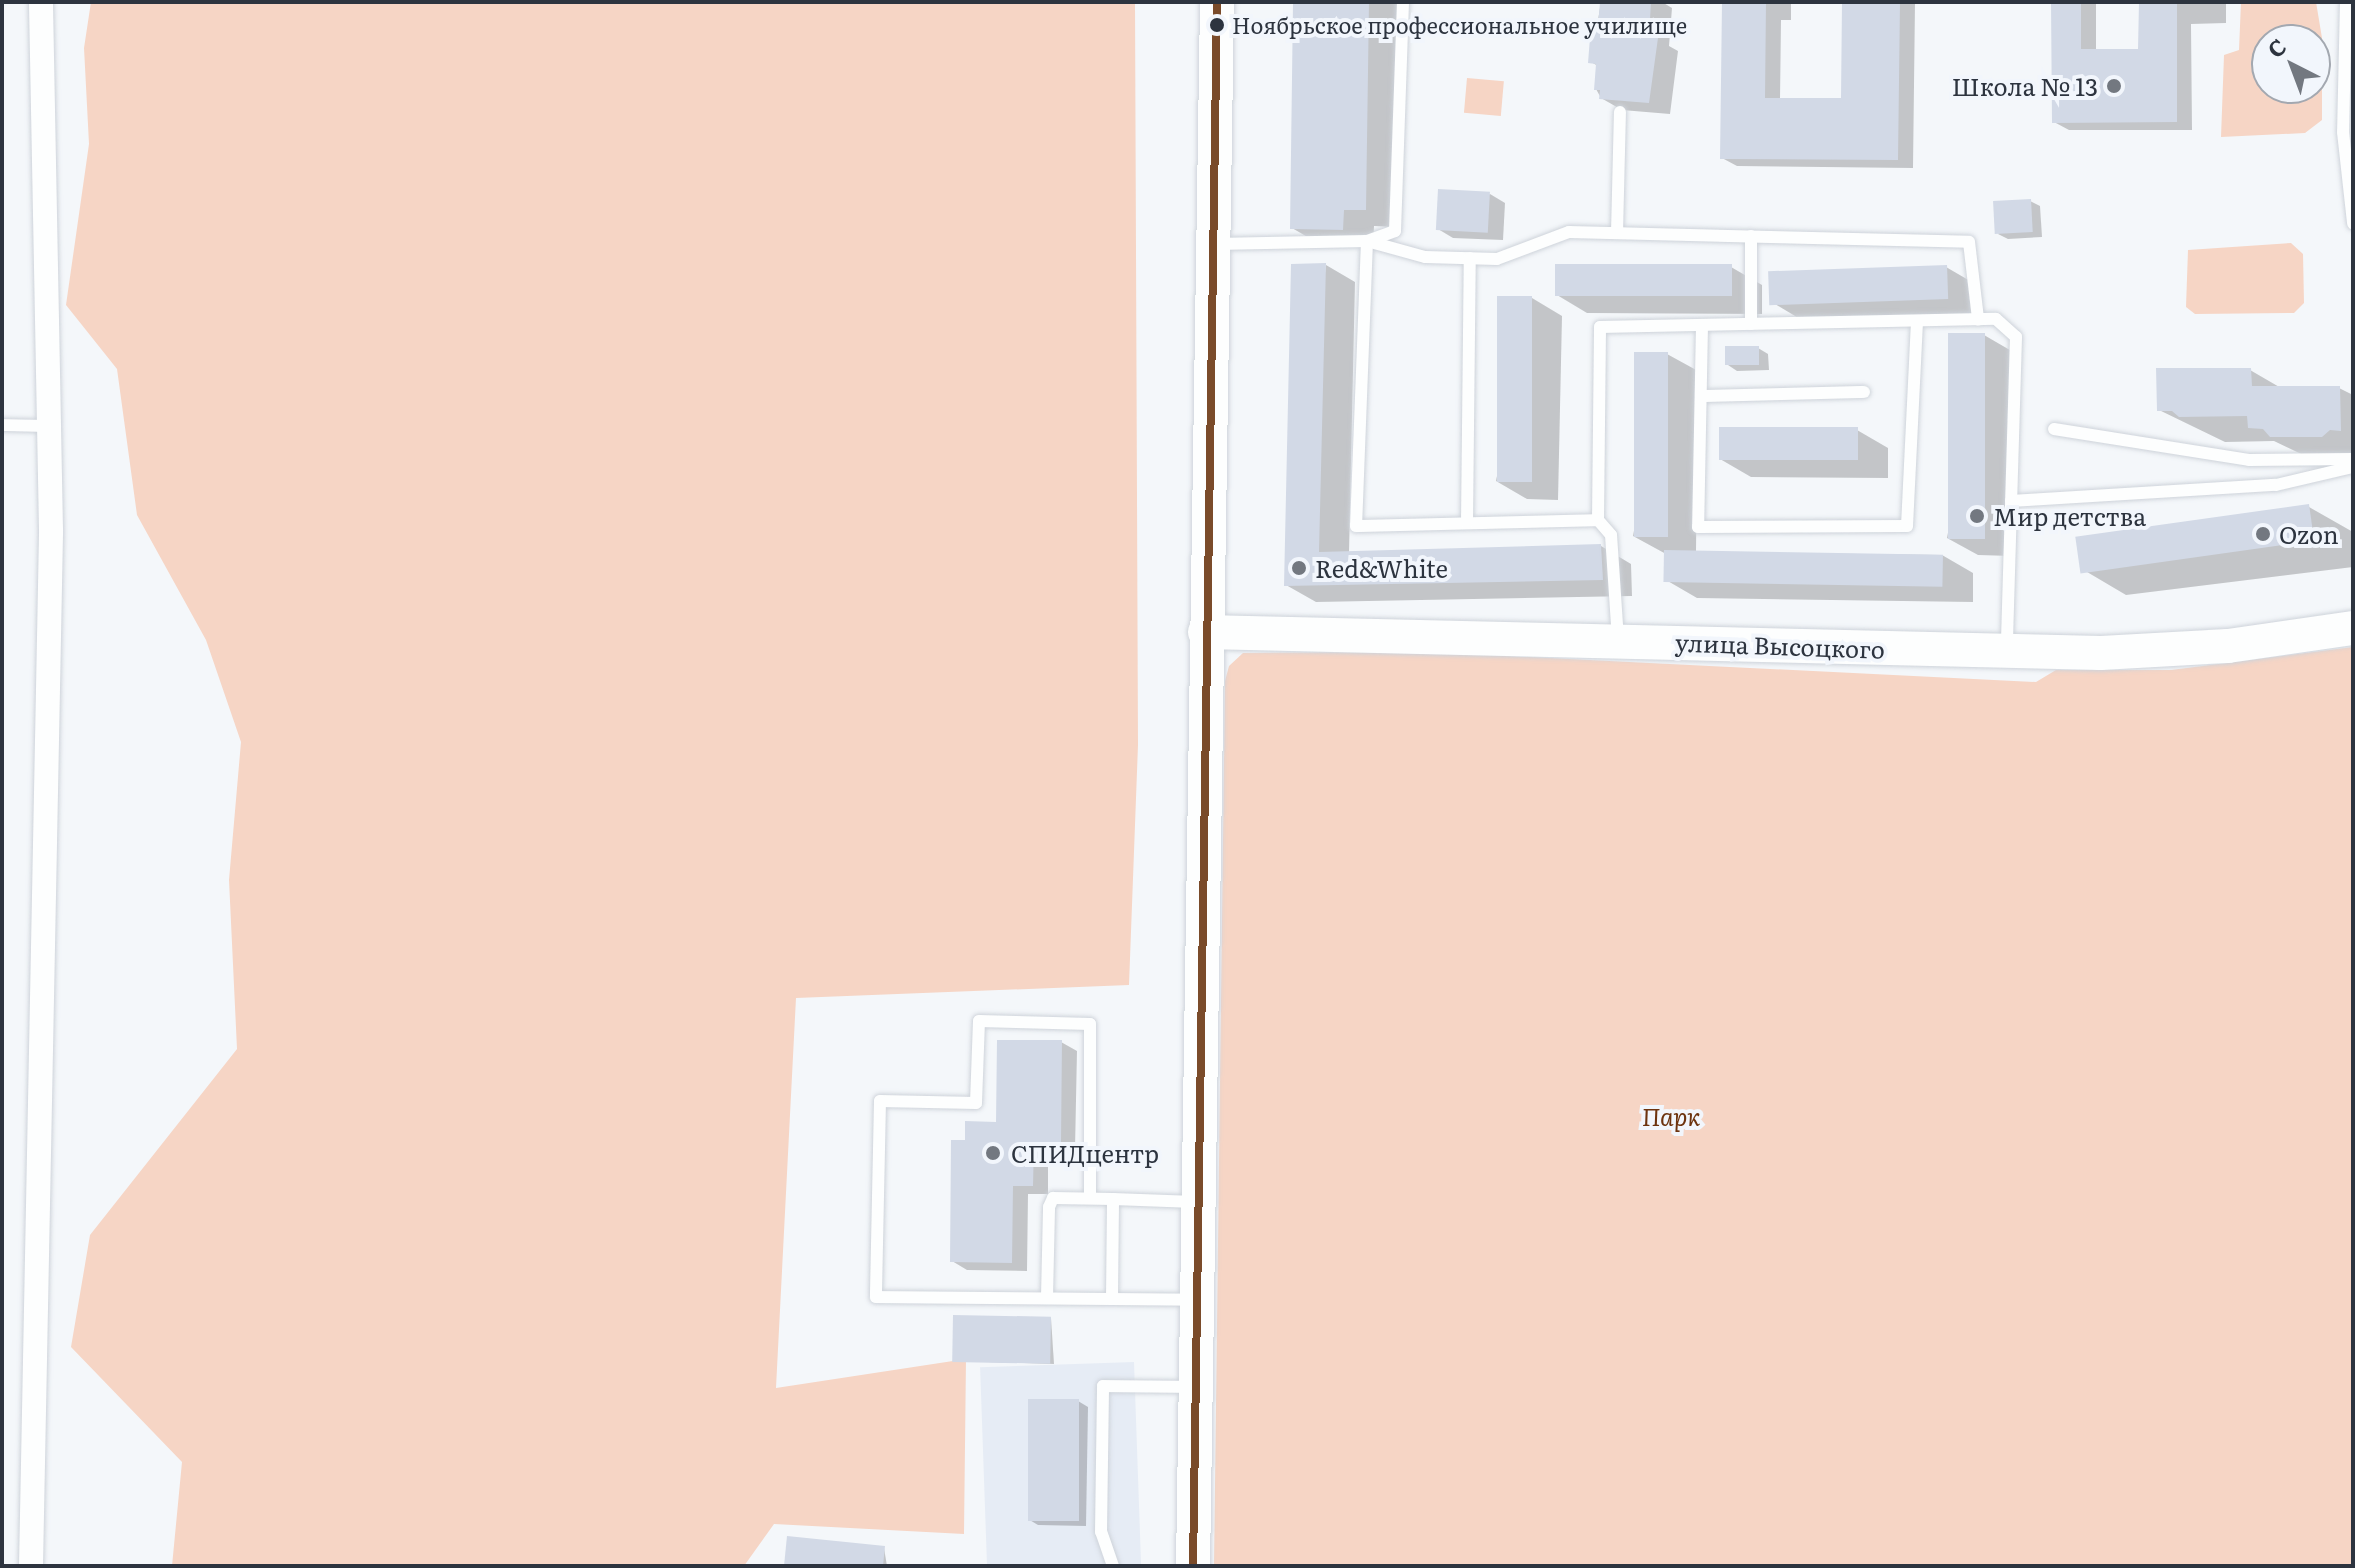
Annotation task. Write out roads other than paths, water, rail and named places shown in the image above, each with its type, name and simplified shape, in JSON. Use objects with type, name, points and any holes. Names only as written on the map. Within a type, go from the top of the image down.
[{"type":"street","points":[[31,1566],[51,426],[41,2]]},
{"type":"street","points":[[1193,1566],[1196,1202],[1217,2]]},
{"type":"street","name":"улица Высоцкого","points":[[1205,632],[2007,651],[2165,651],[2353,628]]},
{"type":"lane","points":[[1367,241],[1395,231],[1403,2]]},
{"type":"lane","points":[[2346,2],[2343,132],[2353,223]]},
{"type":"lane","points":[[1617,233],[1620,112]]},
{"type":"lane","points":[[1212,244],[1367,241],[1425,257],[1497,259],[1569,232],[1969,242],[1978,319]]},
{"type":"lane","points":[[1751,236],[1751,324]]},
{"type":"lane","points":[[1367,241],[1356,526],[1598,520]]},
{"type":"lane","points":[[1467,523],[1470,258]]},
{"type":"lane","points":[[1618,640],[1611,535],[1598,520],[1600,327],[1996,319],[2016,337],[2007,651]]},
{"type":"lane","points":[[1702,325],[1698,527],[1907,526],[1917,321]]},
{"type":"lane","points":[[1701,396],[1864,392]]},
{"type":"lane","points":[[2,425],[51,426]]},
{"type":"lane","points":[[2054,429],[2249,460],[2353,459]]},
{"type":"lane","points":[[2011,501],[2276,485],[2353,467]]},
{"type":"lane","points":[[1090,1197],[1090,1024],[979,1021],[976,1103],[880,1101],[876,1297],[1195,1300]]},
{"type":"lane","points":[[1047,1297],[1049,1207],[1062,1195],[1196,1202]]},
{"type":"lane","points":[[1112,1298],[1113,1199]]},
{"type":"lane","points":[[1113,1566],[1101,1532],[1103,1386],[1194,1387]]},
{"type":"place","name":"Ноябрьское профессиональное училище","points":[[1217,25]]},
{"type":"place","name":"Школа № 13","points":[[2114,86]]},
{"type":"place","name":"Мир детства","points":[[1977,516]]},
{"type":"place","name":"Ozon","points":[[2263,534]]},
{"type":"place","name":"Red&White","points":[[1299,568]]},
{"type":"place","name":"СПИДцентр","points":[[993,1153]]},
{"type":"park label","name":"Парк","points":[[1671,1116]]}]
